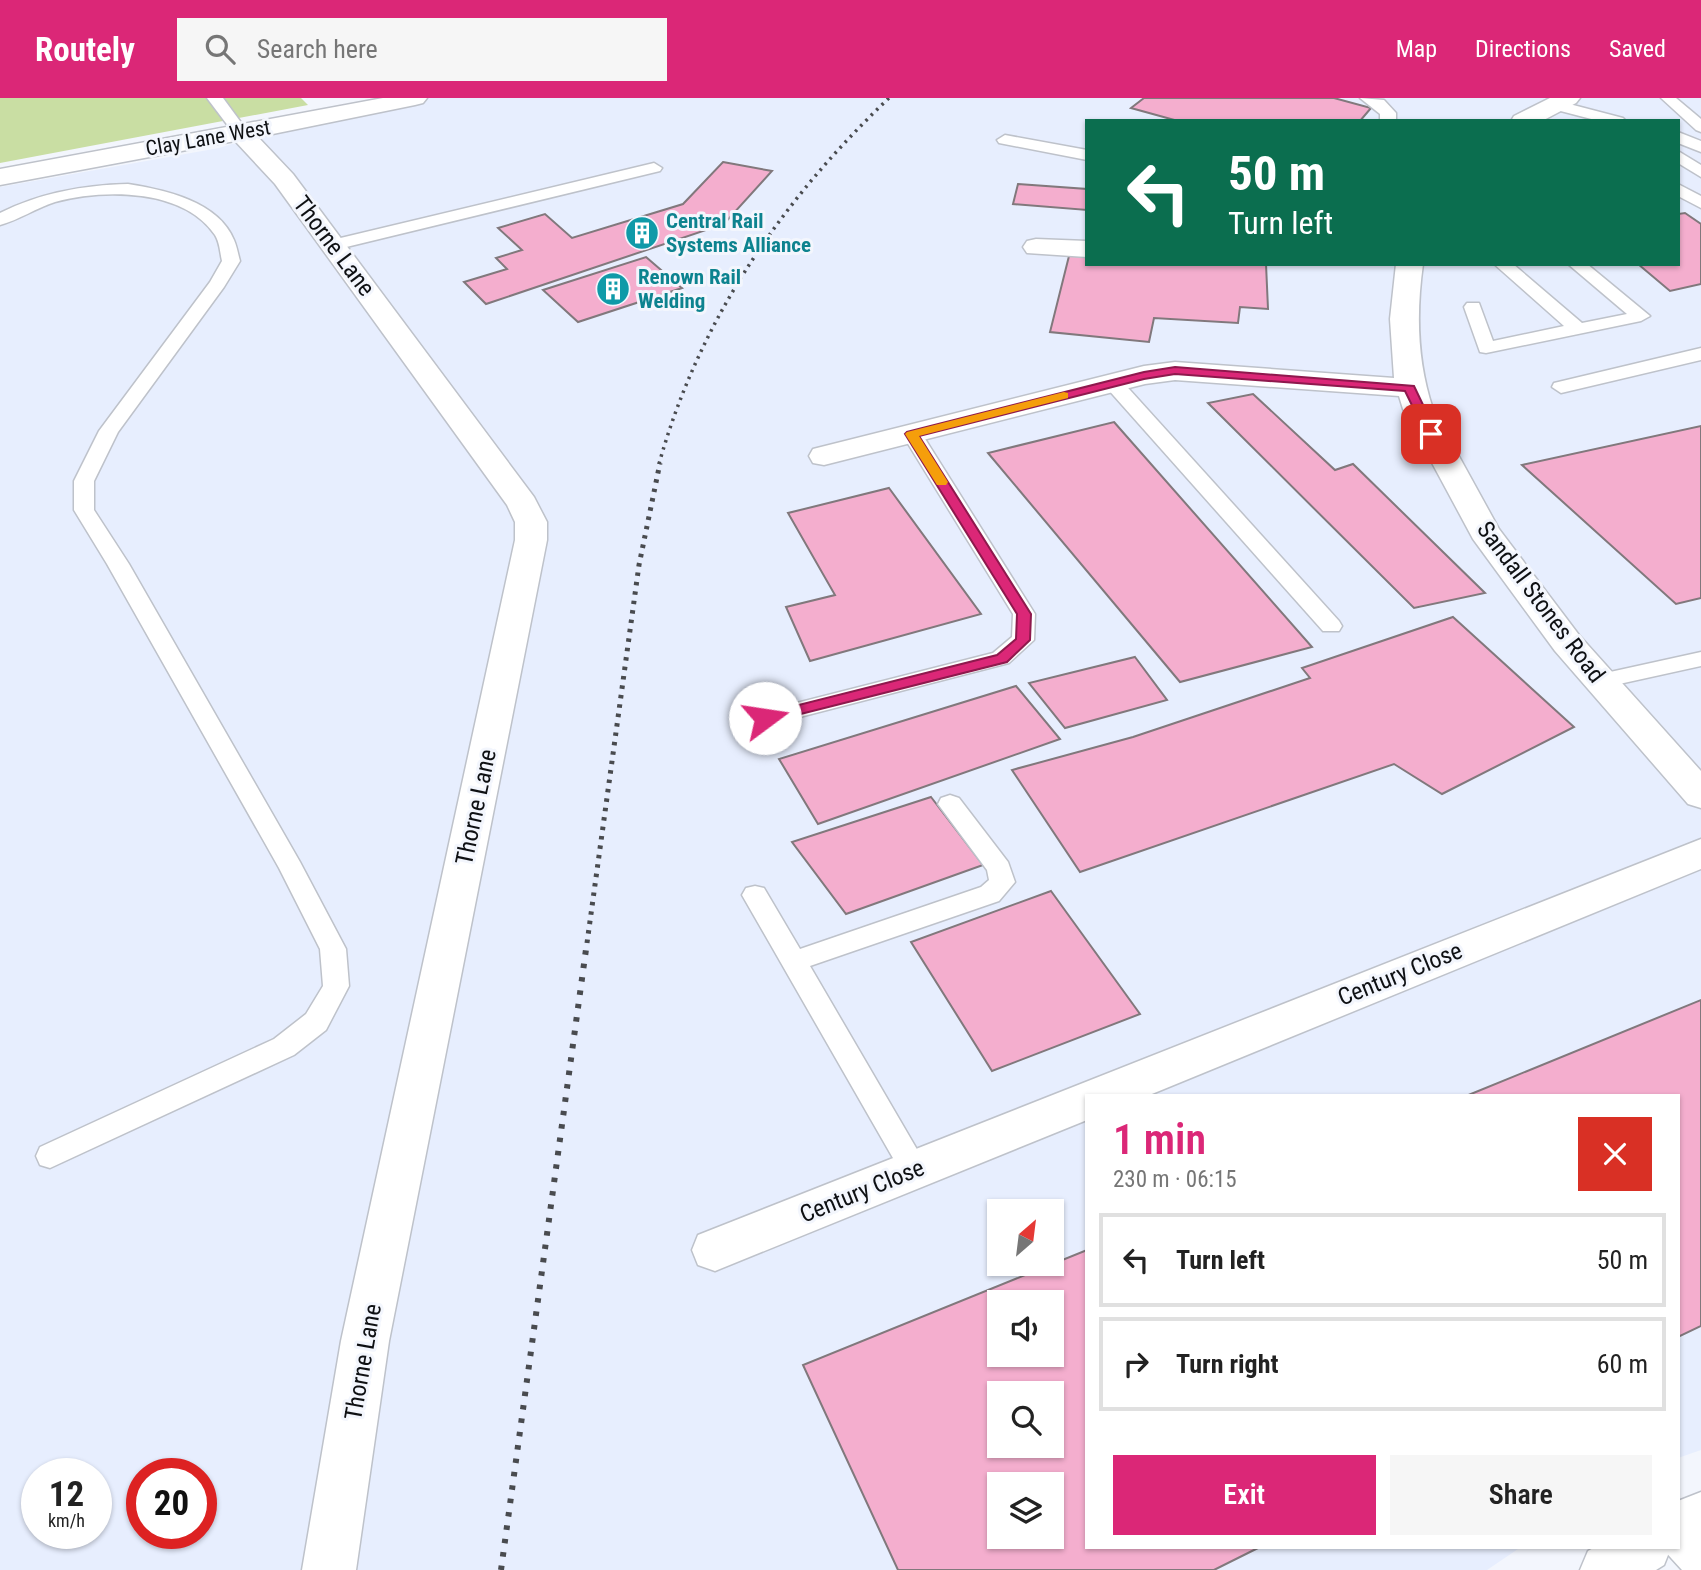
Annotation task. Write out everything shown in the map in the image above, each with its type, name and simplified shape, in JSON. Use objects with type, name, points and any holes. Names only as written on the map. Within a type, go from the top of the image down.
[{"type":"street","name":"Clay Lane West","points":[[0,177],[415,98]]},
{"type":"street","points":[[1527,119],[1561,101]]},
{"type":"street","name":"Thorne Lane","points":[[240,132],[284,179],[334,245],[523,504],[531,522],[531,540],[365,1341],[329,1570]]},
{"type":"street","points":[[1036,247],[1085,249]]},
{"type":"street","name":"Sandall Stones Road","points":[[1410,266],[1404,294],[1410,388],[1418,409],[1484,532],[1567,643],[1701,795]]},
{"type":"street","points":[[824,456],[1113,383],[1175,371],[1410,388]]},
{"type":"street","name":"Century Close","points":[[1104,1094],[1701,853]]},
{"type":"street","name":"Century Close","points":[[715,1250],[1085,1102]]},
{"type":"street","points":[[1680,1526],[1701,1518]]},
{"type":"street","points":[[1680,1529],[1701,1552]]},
{"type":"street","points":[[1606,1570],[1642,1549]]},
{"type":"lane","points":[[215,98],[240,132]]},
{"type":"lane","points":[[1368,98],[1379,103],[1388,113],[1388,119]]},
{"type":"lane","points":[[1668,99],[1701,127]]},
{"type":"lane","points":[[1561,101],[1612,119]]},
{"type":"lane","points":[[1680,130],[1701,127]]},
{"type":"lane","points":[[1680,138],[1701,147]]},
{"type":"lane","points":[[1005,140],[1085,155]]},
{"type":"lane","points":[[1680,157],[1701,172]]},
{"type":"lane","points":[[334,245],[654,168]]},
{"type":"lane","points":[[0,220],[61,196],[98,189],[147,190],[191,207],[212,222],[226,239],[231,261],[211,293],[109,430],[84,481],[84,510],[118,564],[291,868],[333,949],[336,986],[316,1022],[284,1047],[50,1156]]},
{"type":"lane","points":[[1680,190],[1701,203]]},
{"type":"lane","points":[[1504,266],[1578,329]]},
{"type":"lane","points":[[1473,307],[1486,348],[1641,316],[1578,266]]},
{"type":"lane","points":[[1561,387],[1701,354]]},
{"type":"lane","points":[[1113,383],[1331,626]]},
{"type":"lane","points":[[765,718],[1002,658],[1023,640],[1024,614],[912,434]]},
{"type":"lane","points":[[1601,681],[1701,659]]},
{"type":"lane","points":[[795,961],[990,894],[1002,882],[999,868],[950,804]]},
{"type":"lane","points":[[755,895],[915,1170]]},
{"type":"shaded area","points":[[385,98],[1701,98],[1701,1450],[1680,1457],[1680,1094],[1085,1094],[1085,1549],[1518,1549],[1487,1570],[0,1570],[0,187],[219,148]]},
{"type":"green space","points":[[0,98],[301,98],[308,105],[0,163]]},
{"type":"building","points":[[1144,98],[1334,98],[1371,108],[1362,119],[1171,119],[1131,108]]},
{"type":"building","name":"Central Rail Systems Alliance","points":[[723,162],[772,171],[724,224],[486,304],[464,282],[507,269],[496,258],[522,250],[498,228],[545,214],[572,238],[683,204]]},
{"type":"building","points":[[1018,184],[1085,189],[1085,210],[1013,204]]},
{"type":"building","points":[[1685,213],[1701,224],[1701,284],[1670,291],[1640,266],[1680,266],[1680,214]]},
{"type":"building","points":[[1071,248],[1085,249],[1085,266],[1266,266],[1268,309],[1240,307],[1238,323],[1154,318],[1149,342],[1050,332]]},
{"type":"building","name":"Renown Rail Welding","points":[[646,257],[682,288],[578,322],[543,290]]},
{"type":"building","points":[[1253,394],[1335,470],[1353,464],[1485,593],[1414,608],[1208,403]]},
{"type":"building","points":[[1114,422],[1312,647],[1180,682],[988,453]]},
{"type":"building","points":[[1701,426],[1701,598],[1676,604],[1522,465]]},
{"type":"building","points":[[889,488],[981,614],[810,661],[786,607],[835,595],[788,513]]},
{"type":"building","points":[[1453,617],[1574,727],[1442,794],[1394,764],[1080,872],[1012,770],[1133,737],[1310,678],[1302,668]]},
{"type":"building","points":[[1135,657],[1167,700],[1065,728],[1029,683]]},
{"type":"building","points":[[1016,686],[1060,739],[818,824],[779,759]]},
{"type":"building","points":[[931,797],[983,865],[846,914],[792,842]]},
{"type":"building","points":[[1051,891],[1140,1014],[992,1071],[911,942]]},
{"type":"building","points":[[1701,1000],[1701,1326],[1680,1336],[1680,1094],[1471,1094]]},
{"type":"building","points":[[1085,1251],[1085,1549],[1256,1549],[1214,1570],[898,1570],[803,1365],[987,1290],[987,1367],[1064,1367],[1064,1290],[988,1290],[1023,1276],[1064,1276],[1064,1259]]},
{"type":"railway","points":[[659,464],[676,411],[697,360],[749,265],[814,178],[889,98]]},
{"type":"railway","points":[[587,943],[639,565],[660,463]]},
{"type":"railway","points":[[501,1570],[587,942]]},
{"type":"slow traffic","points":[[942,482],[912,434],[1064,396]]},
{"type":"place","name":"Central Rail Systems Alliance","points":[[642,233]]},
{"type":"place","name":"Renown Rail Welding","points":[[613,289]]},
{"type":"route","points":[[765,718],[1002,658],[1023,640],[1024,614],[912,434],[1144,375],[1175,371],[1410,388],[1431,434]]}]
